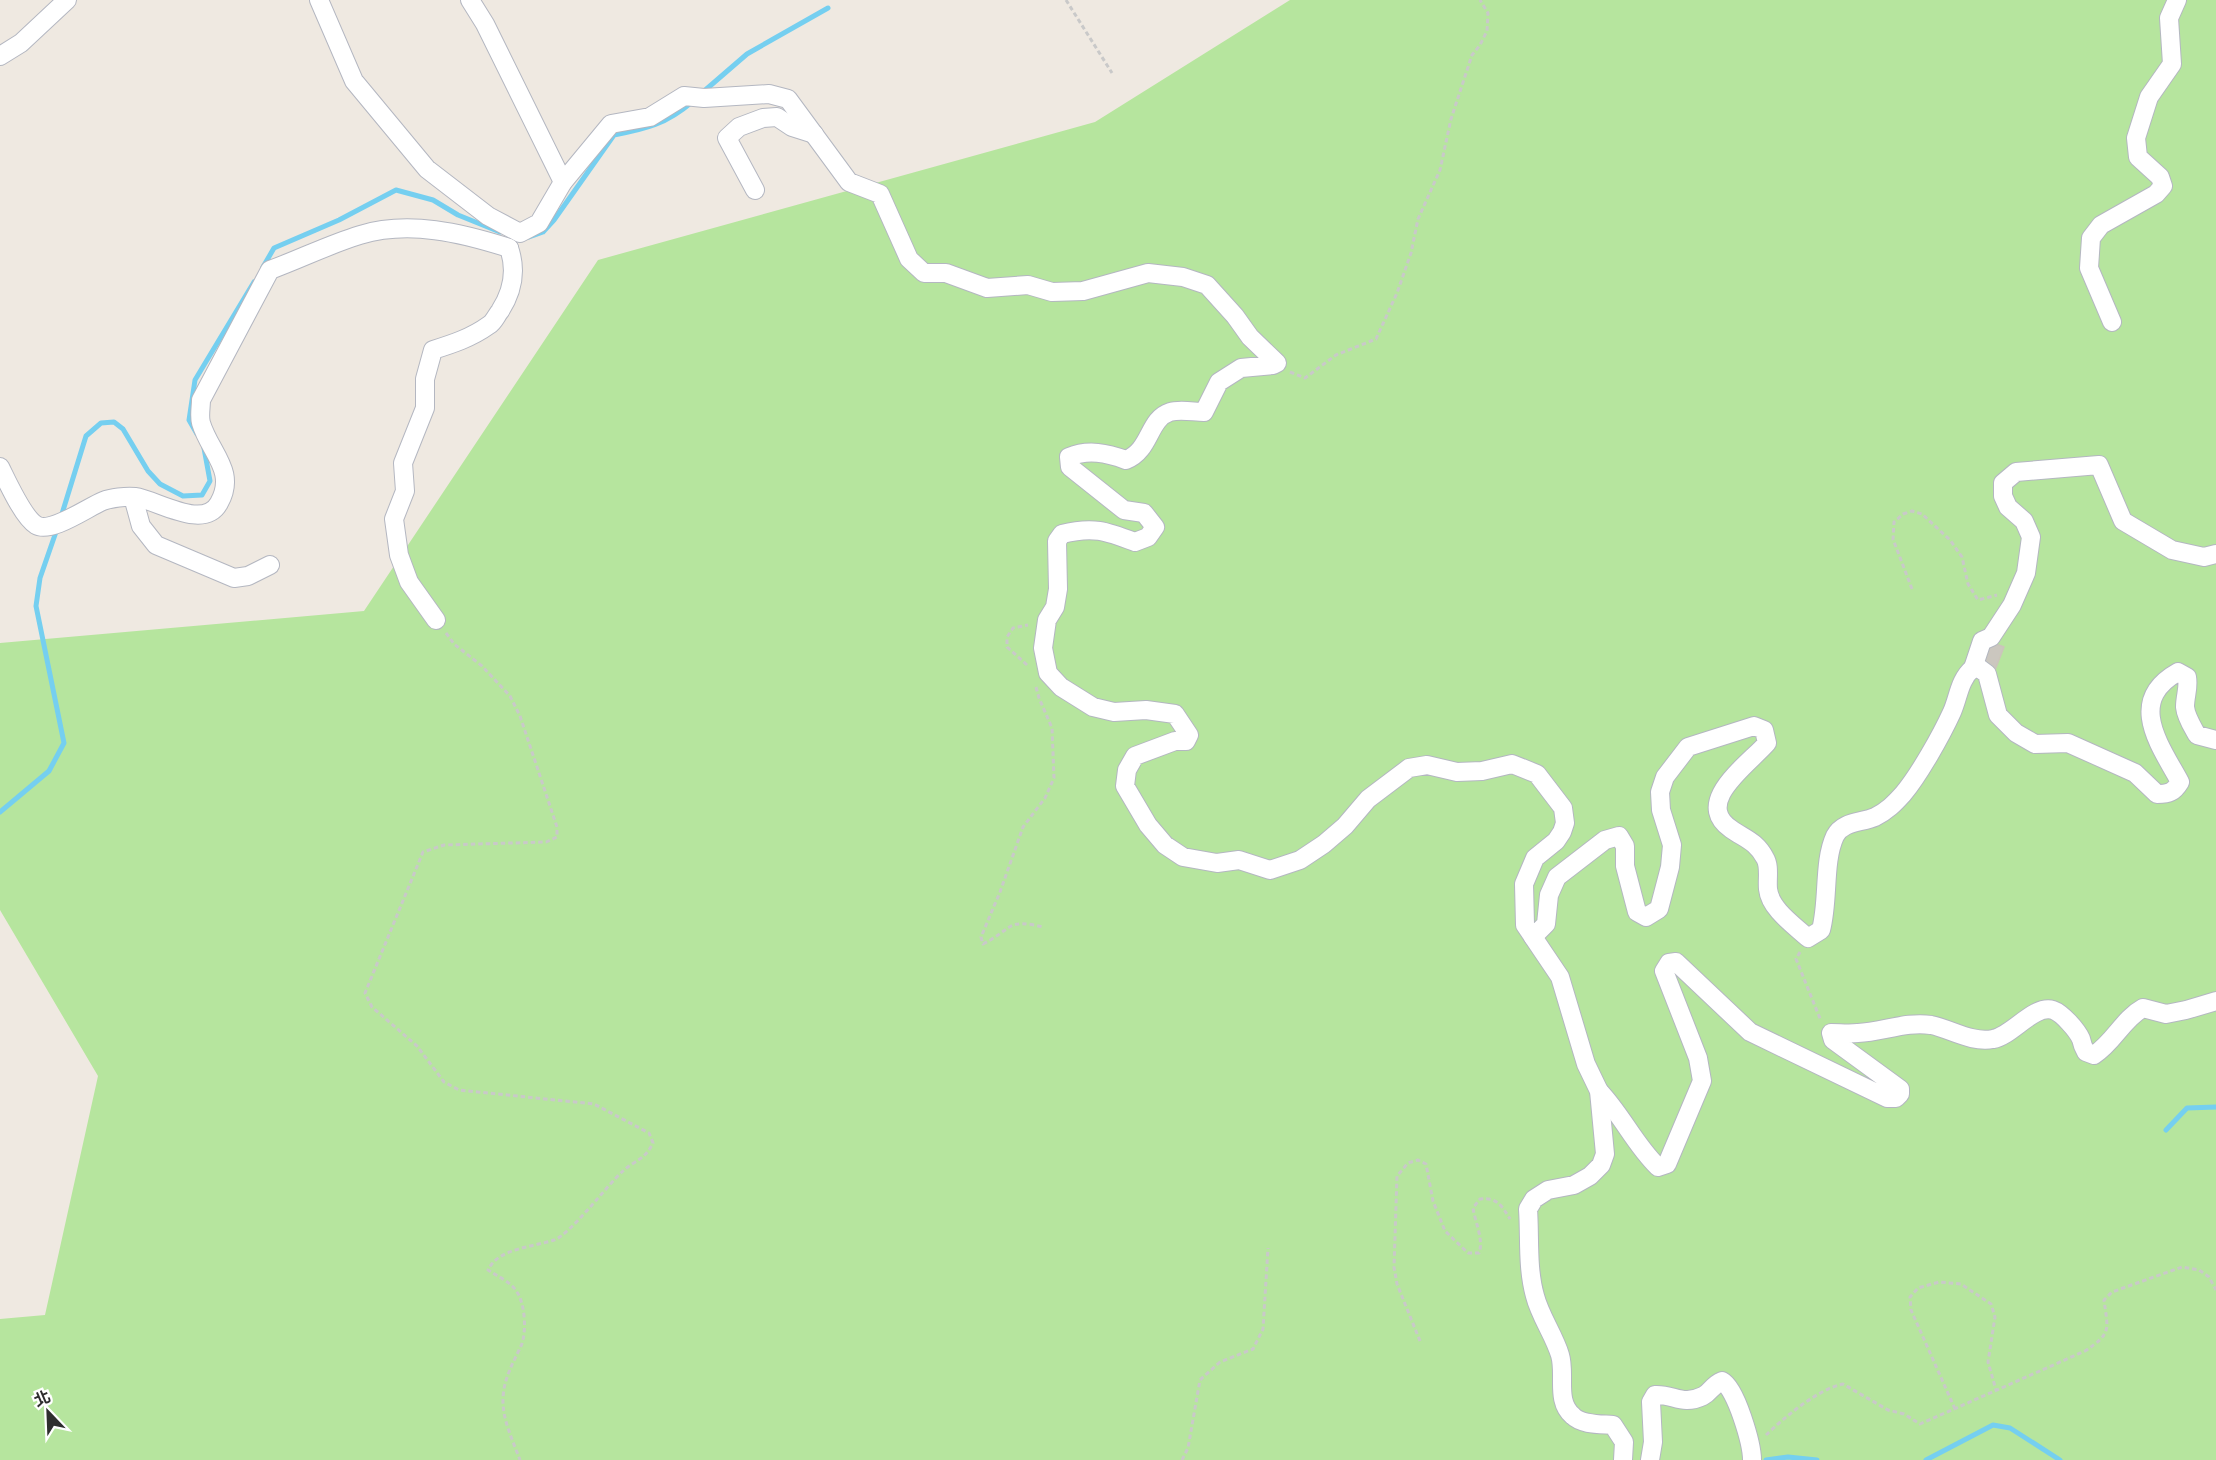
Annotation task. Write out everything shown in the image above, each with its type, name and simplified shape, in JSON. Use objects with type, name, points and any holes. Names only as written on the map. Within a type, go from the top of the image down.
[{"type":"lane","points":[[0,56],[21,43],[67,0]]},
{"type":"lane","points":[[319,0],[354,81],[427,169],[488,216],[520,233]]},
{"type":"lane","points":[[470,0],[485,24],[563,182]]},
{"type":"lane","points":[[2112,322],[2089,268],[2091,238],[2101,225],[2156,194],[2163,186],[2160,177],[2138,157],[2136,138],[2149,97],[2172,64],[2169,18],[2176,0]]},
{"type":"lane","points":[[509,248],[520,233],[539,223],[563,182],[611,124],[650,117],[684,96],[769,94],[788,99],[849,182],[880,194],[909,259],[924,273],[946,273],[987,288],[1028,285],[1052,292],[1083,291],[1148,273],[1183,277],[1207,285],[1235,316],[1250,337],[1277,363],[1241,368],[1219,382],[1204,412],[1172,411],[1160,417],[1136,456],[1126,460],[1112,454],[1082,452],[1069,457],[1070,467],[1124,510],[1144,513],[1155,527],[1148,537],[1135,542],[1108,531],[1083,529],[1062,534],[1057,541],[1058,590],[1055,607],[1047,620],[1043,648],[1048,672],[1061,687],[1093,706],[1114,712],[1146,710],[1175,714],[1189,735],[1186,741],[1175,741],[1135,756],[1127,770],[1125,786],[1148,825],[1165,844],[1183,857],[1217,863],[1239,860],[1270,870],[1300,860],[1324,844],[1345,826],[1368,799],[1409,768],[1427,765],[1457,772],[1482,771],[1512,764],[1537,774],[1563,808],[1565,823],[1556,841],[1535,858],[1524,884],[1525,925],[1560,977],[1586,1064],[1599,1091],[1615,1108],[1647,1156],[1658,1167],[1666,1164],[1702,1081],[1698,1058],[1664,971],[1669,963],[1676,963],[1750,1032],[1887,1098],[1896,1098],[1900,1094],[1900,1089],[1833,1040],[1831,1033],[1857,1033],[1929,1025],[1978,1040],[1992,1040],[2007,1035],[2030,1016],[2045,1009],[2054,1010],[2069,1023],[2080,1038],[2086,1052],[2094,1055],[2132,1014],[2143,1008],[2166,1014],[2216,1001]]},
{"type":"lane","points":[[755,190],[727,138],[739,127],[763,118],[777,117],[792,127],[814,134]]},
{"type":"lane","points":[[0,467],[13,494],[34,524],[42,528],[52,526],[105,500],[133,497],[200,516],[218,506],[228,484],[224,470],[201,422],[201,400],[270,270],[361,234],[393,229],[428,230],[471,236],[509,248]]},
{"type":"lane","points":[[436,620],[409,582],[399,555],[394,519],[405,491],[403,463],[425,408],[425,379],[433,350],[466,339],[491,324],[507,300],[513,280],[514,264],[509,248]]},
{"type":"lane","points":[[1533,937],[1546,924],[1549,895],[1557,877],[1605,840],[1619,836],[1625,846],[1624,866],[1638,912],[1646,917],[1659,909],[1670,867],[1672,845],[1660,810],[1660,792],[1665,777],[1688,747],[1754,726],[1764,730],[1767,743],[1722,789],[1717,802],[1719,815],[1728,828],[1758,846],[1768,861],[1768,892],[1777,909],[1808,938],[1821,930],[1826,912],[1829,851],[1836,833],[1851,823],[1872,818],[1892,807],[1911,784],[1952,712],[1964,676],[1973,668],[1982,641],[1991,637],[2012,605],[2026,573],[2031,537],[2024,521],[2008,507],[2003,496],[2003,483],[2016,472],[2099,465],[2122,521],[2172,550],[2204,557],[2216,554]]},
{"type":"lane","points":[[133,497],[141,526],[156,545],[234,578],[248,576],[270,566]]},
{"type":"lane","points":[[1973,668],[1979,668],[1987,674],[1998,715],[2016,733],[2035,744],[2067,743],[2135,773],[2157,794],[2168,794],[2180,782],[2156,738],[2149,717],[2156,691],[2167,678],[2178,672],[2187,677],[2189,687],[2185,708],[2189,721],[2197,735],[2216,740]]},
{"type":"lane","points":[[1599,1091],[1605,1154],[1601,1165],[1590,1176],[1574,1185],[1548,1190],[1534,1199],[1528,1209],[1531,1281],[1535,1299],[1560,1355],[1563,1373],[1563,1401],[1571,1415],[1579,1421],[1613,1425],[1623,1451],[1633,1448],[1634,1460]]},
{"type":"lane","points":[[1650,1460],[1653,1442],[1650,1402],[1655,1395],[1689,1400],[1706,1395],[1714,1384],[1722,1381],[1726,1383],[1736,1401],[1752,1454]]},
{"type":"path","points":[[1066,0],[1112,73]]},
{"type":"path","points":[[1277,363],[1305,378],[1336,356],[1376,339],[1397,293],[1411,253],[1418,219],[1440,170],[1451,119],[1472,55],[1487,31],[1488,14],[1480,0]]},
{"type":"path","points":[[1912,589],[1893,538],[1894,522],[1903,514],[1912,511],[1922,514],[1950,540],[1962,557],[1968,584],[1978,600],[2000,594],[2012,605]]},
{"type":"path","points":[[436,620],[454,644],[482,666],[510,696],[520,716],[557,827],[557,837],[546,842],[444,845],[423,852],[365,993],[372,1007],[417,1046],[444,1082],[459,1090],[594,1104],[649,1133],[653,1143],[647,1155],[624,1170],[557,1239],[507,1253],[491,1263],[488,1270],[510,1284],[518,1293],[525,1323],[522,1343],[506,1378],[503,1400],[510,1432],[520,1460]]},
{"type":"path","points":[[1030,670],[1007,647],[1007,637],[1013,628],[1047,620]]},
{"type":"path","points":[[1036,687],[1052,728],[1054,778],[1046,798],[1023,827],[981,937],[983,944],[1013,924],[1026,923],[1043,927]]},
{"type":"path","points":[[1808,938],[1796,959],[1822,1026],[1831,1033]]},
{"type":"path","points":[[1420,1341],[1397,1284],[1394,1266],[1397,1176],[1408,1163],[1418,1160],[1426,1164],[1433,1201],[1445,1231],[1468,1253],[1479,1253],[1482,1245],[1473,1208],[1480,1199],[1489,1198],[1500,1203],[1530,1243]]},
{"type":"path","points":[[1182,1460],[1188,1448],[1200,1380],[1220,1362],[1253,1349],[1263,1329],[1268,1248]]},
{"type":"path","points":[[1752,1454],[1780,1421],[1830,1387],[1843,1384],[1888,1410],[1904,1414],[1920,1424],[2085,1351],[2101,1341],[2108,1329],[2104,1300],[2112,1292],[2182,1267],[2199,1270],[2209,1277],[2216,1290]]},
{"type":"path","points":[[1955,1408],[1911,1310],[1910,1297],[1918,1288],[1939,1282],[1961,1284],[1990,1304],[1995,1317],[1988,1362],[1996,1390]]},
{"type":"green space","points":[[1290,0],[2216,0],[2216,1460],[0,1460],[0,1319],[45,1315],[98,1076],[0,910],[0,643],[364,611],[598,260],[1095,122]]},
{"type":"building","points":[[1985,640],[2004,647],[1995,670],[1976,663]]},
{"type":"waterway","points":[[703,92],[747,54],[828,8]]},
{"type":"waterway","points":[[529,237],[543,232],[554,220],[614,135],[655,124],[673,116],[692,102]]},
{"type":"waterway","points":[[263,267],[274,248],[339,220],[396,190],[433,200],[458,215],[500,232]]},
{"type":"waterway","points":[[197,434],[189,420],[195,380],[254,282]]},
{"type":"waterway","points":[[61,517],[86,436],[101,423],[114,422],[123,429],[148,471],[160,484],[183,496],[202,495],[210,481],[204,448]]},
{"type":"waterway","points":[[0,812],[49,771],[64,743],[36,606],[40,578],[57,529]]},
{"type":"waterway","points":[[2166,1130],[2187,1108],[2216,1107]]},
{"type":"waterway","points":[[1926,1460],[1993,1425],[2010,1428],[2060,1460]]},
{"type":"waterway","points":[[1766,1460],[1788,1457],[1817,1460]]}]
